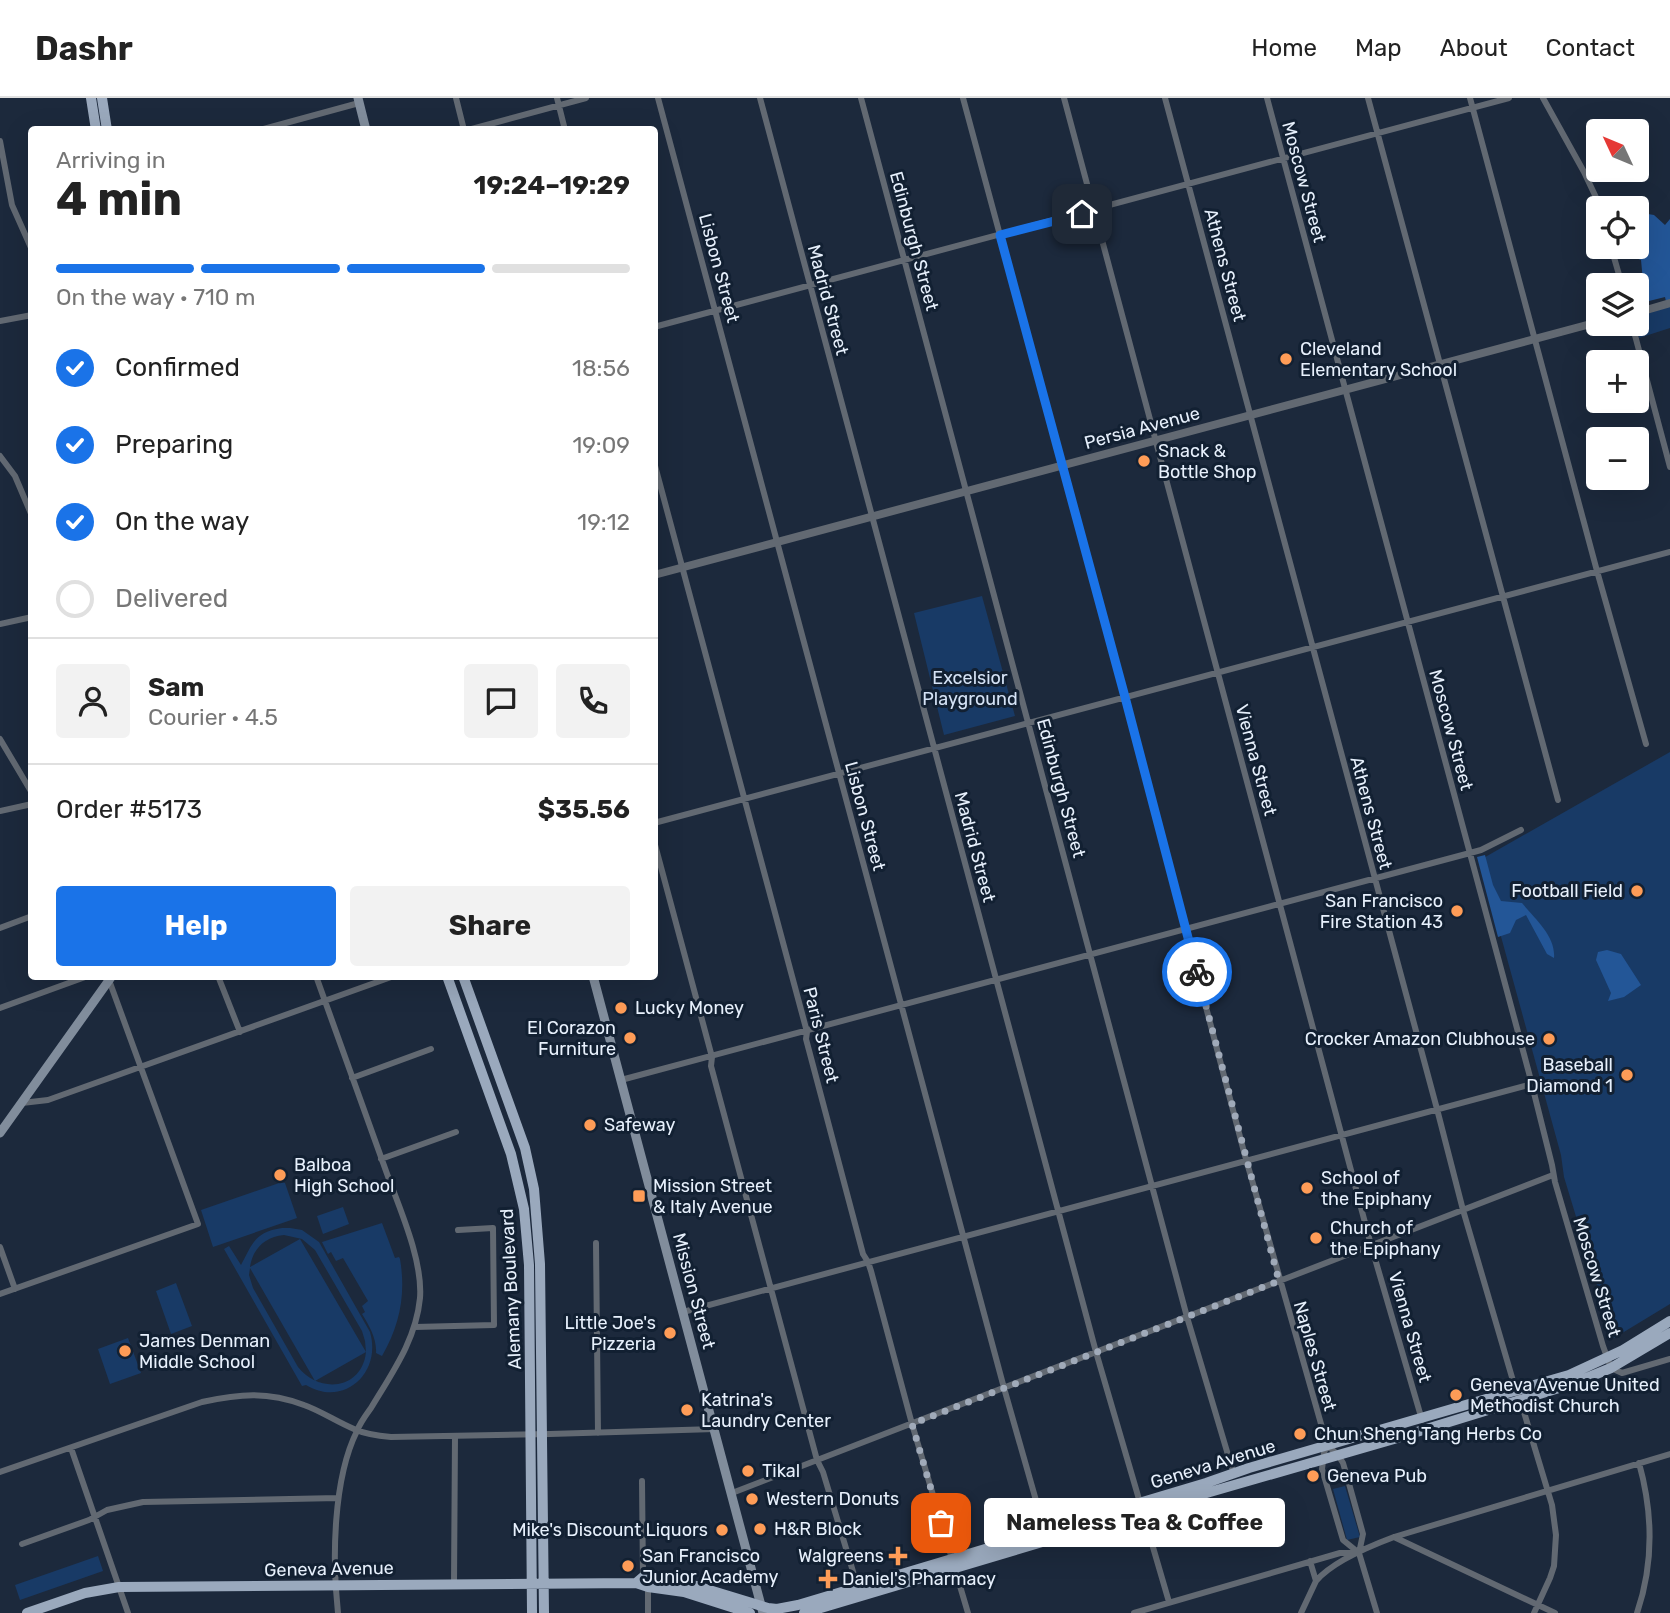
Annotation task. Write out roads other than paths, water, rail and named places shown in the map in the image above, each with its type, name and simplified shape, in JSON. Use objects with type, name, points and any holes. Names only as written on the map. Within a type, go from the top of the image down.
[{"type":"main road","points":[[91,98],[95,126]]},
{"type":"main road","points":[[102,98],[106,126]]},
{"type":"main road","points":[[358,100],[365,126]]},
{"type":"main road","points":[[0,1133],[107,980]]},
{"type":"main road","name":"Alemany Boulevard","points":[[448,980],[511,1154],[524,1209],[529,1265],[544,1613]]},
{"type":"main road","name":"Alemany Boulevard","points":[[464,980],[525,1148],[534,1189],[540,1264],[532,1613]]},
{"type":"main road","name":"Mission Street","points":[[594,980],[762,1610]]},
{"type":"main road","name":"Geneva Avenue","points":[[1609,1363],[1670,1321]]},
{"type":"main road","name":"Geneva Avenue","points":[[27,1613],[85,1593],[119,1587],[642,1583],[670,1579],[762,1610],[785,1608],[859,1591],[1046,1536],[1327,1445],[1423,1423],[1518,1395],[1609,1363],[1670,1333]]},
{"type":"main road","name":"Geneva Avenue","points":[[1141,1507],[1237,1485],[1322,1460],[1423,1423]]},
{"type":"main road","name":"Geneva Avenue","points":[[642,1583],[684,1592],[750,1613]]},
{"type":"main road","name":"Geneva Avenue","points":[[804,1613],[859,1591]]},
{"type":"street","points":[[456,98],[465,126]]},
{"type":"street","points":[[479,126],[558,102],[586,98]]},
{"type":"street","name":"Lisbon Street","points":[[658,98],[963,1237],[1046,1536]]},
{"type":"street","name":"Madrid Street","points":[[760,98],[1096,1352],[1169,1602]]},
{"type":"street","name":"Edinburgh Street","points":[[861,98],[1187,1317],[1237,1485]]},
{"type":"street","name":"Naples Street","points":[[963,98],[1279,1281],[1327,1445]]},
{"type":"street","name":"Vienna Street","points":[[1063,98],[1371,1245],[1423,1423]]},
{"type":"street","name":"Athens Street","points":[[1165,98],[1463,1210],[1548,1490],[1555,1520],[1556,1550],[1550,1577],[1534,1613]]},
{"type":"street","name":"Moscow Street","points":[[1267,98],[1532,1084],[1553,1175],[1609,1363]]},
{"type":"street","points":[[1368,98],[1558,800]]},
{"type":"street","points":[[1470,98],[1646,744]]},
{"type":"street","points":[[658,326],[1509,98]]},
{"type":"street","points":[[1543,98],[1596,196]]},
{"type":"street","points":[[273,126],[358,100]]},
{"type":"street","points":[[558,102],[564,126]]},
{"type":"street","points":[[0,141],[12,205],[28,241]]},
{"type":"street","points":[[1649,309],[1670,303]]},
{"type":"street","points":[[0,321],[28,316]]},
{"type":"street","name":"Persia Avenue","points":[[658,574],[1586,325]]},
{"type":"street","points":[[1635,336],[1670,467]]},
{"type":"street","points":[[0,456],[15,476],[28,507]]},
{"type":"street","name":"Paris Street","points":[[658,476],[807,1032],[806,1039],[863,1254],[868,1262],[968,1613]]},
{"type":"street","points":[[658,822],[1670,552]]},
{"type":"street","points":[[0,625],[28,618]]},
{"type":"street","points":[[0,739],[28,786]]},
{"type":"street","points":[[0,811],[28,805]]},
{"type":"street","points":[[621,1080],[1481,850],[1521,830]]},
{"type":"street","points":[[658,856],[817,1461],[823,1472],[859,1591]]},
{"type":"street","points":[[0,928],[28,918]]},
{"type":"street","points":[[0,1008],[77,980]]},
{"type":"street","points":[[0,1294],[198,1224],[109,980]]},
{"type":"street","points":[[220,980],[240,1032]]},
{"type":"street","points":[[317,980],[417,1263],[420,1295],[415,1327],[400,1360],[357,1431],[345,1462],[338,1498],[335,1586],[338,1613]]},
{"type":"street","points":[[22,1103],[48,1100],[383,980]]},
{"type":"street","points":[[352,1078],[431,1049]]},
{"type":"street","points":[[683,1312],[1532,1084]]},
{"type":"street","points":[[381,1159],[456,1132]]},
{"type":"street","points":[[732,1493],[1553,1175]]},
{"type":"street","points":[[415,1327],[494,1325],[493,1228],[458,1230]]},
{"type":"street","points":[[596,1243],[598,1433]]},
{"type":"street","points":[[0,1247],[15,1289]]},
{"type":"street","points":[[1609,1363],[1622,1373],[1670,1359]]},
{"type":"street","points":[[0,1472],[202,1402],[235,1395],[271,1396],[296,1402],[357,1431],[391,1437],[715,1429]]},
{"type":"street","points":[[454,1584],[455,1436]]},
{"type":"street","points":[[1359,1553],[1343,1540],[1322,1469],[1327,1445],[1343,1463],[1363,1534],[1359,1553],[1377,1613]]},
{"type":"street","points":[[71,1448],[128,1613]]},
{"type":"street","points":[[1301,1613],[1316,1581],[1324,1572],[1377,1543],[1670,1454]]},
{"type":"street","points":[[1637,1613],[1647,1578],[1650,1540],[1647,1495],[1639,1463]]},
{"type":"street","points":[[642,1481],[642,1583],[648,1613]]},
{"type":"street","points":[[22,1544],[107,1510],[143,1502],[338,1498]]},
{"type":"street","points":[[1394,1537],[1555,1613]]},
{"type":"street","points":[[1134,1613],[1340,1553],[1359,1553]]},
{"type":"street","points":[[1310,1561],[1316,1581]]},
{"type":"place","name":"Cleveland Elementary School","points":[[1286,359]]},
{"type":"place","name":"Snack & Bottle Shop","points":[[1144,461]]},
{"type":"place","name":"Football Field","points":[[1637,891]]},
{"type":"place","name":"San Francisco Fire Station 43","points":[[1457,911]]},
{"type":"place","name":"Lucky Money","points":[[621,1008]]},
{"type":"place","name":"El Corazon Furniture","points":[[630,1038]]},
{"type":"place","name":"Crocker Amazon Clubhouse","points":[[1549,1039]]},
{"type":"place","name":"Baseball Diamond 1","points":[[1627,1075]]},
{"type":"place","name":"Safeway","points":[[590,1125]]},
{"type":"place","name":"Balboa High School","points":[[280,1175]]},
{"type":"place","name":"School of the Epiphany","points":[[1307,1188]]},
{"type":"place","name":"Mission Street & Italy Avenue","points":[[639,1196]]},
{"type":"place","name":"Church of the Epiphany","points":[[1316,1238]]},
{"type":"place","name":"Little Joe's Pizzeria","points":[[670,1333]]},
{"type":"place","name":"James Denman Middle School","points":[[125,1351]]},
{"type":"place","name":"Geneva Avenue United Methodist Church","points":[[1456,1395]]},
{"type":"place","name":"Katrina's Laundry Center","points":[[687,1410]]},
{"type":"place","name":"Chun Sheng Tang Herbs Co","points":[[1300,1434]]},
{"type":"place","name":"Tikal","points":[[748,1471]]},
{"type":"place","name":"Geneva Pub","points":[[1313,1476]]},
{"type":"place","name":"Western Donuts","points":[[752,1499]]},
{"type":"place","name":"Nameless Tea & Coffee","points":[[941,1523]]},
{"type":"place","name":"H&R Block","points":[[760,1529]]},
{"type":"place","name":"Mike's Discount Liquors","points":[[722,1530]]},
{"type":"place","name":"Walgreens","points":[[898,1556]]},
{"type":"place","name":"San Francisco Junior Academy","points":[[628,1566]]},
{"type":"place","name":"Daniel's Pharmacy","points":[[828,1579]]},
{"type":"park label","name":"Excelsior Playground","points":[[970,688]]}]
